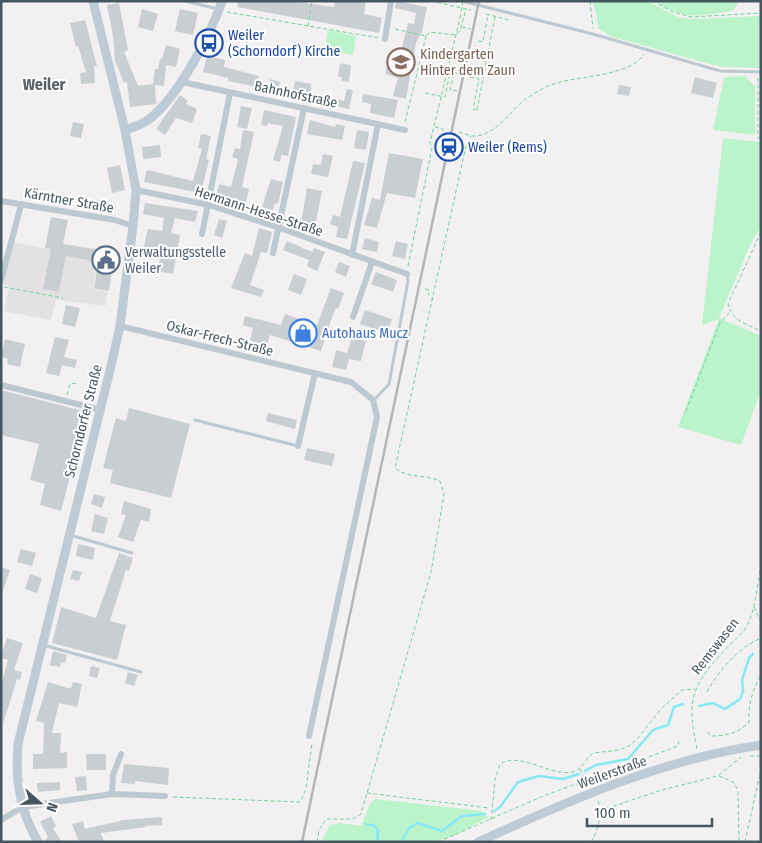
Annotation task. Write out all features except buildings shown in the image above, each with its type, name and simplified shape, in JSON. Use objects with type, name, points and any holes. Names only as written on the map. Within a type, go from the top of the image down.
[{"type":"street","name":"Schorndorfer Straße","points":[[38,842],[29,827],[23,807],[16,771],[18,744],[120,326],[136,190],[125,130],[93,1]]},
{"type":"street","points":[[384,39],[391,1]]},
{"type":"street","points":[[125,130],[142,125],[154,116],[182,82],[221,5]]},
{"type":"street","name":"Bahnhofstraße","points":[[182,82],[404,129]]},
{"type":"street","points":[[202,234],[230,93]]},
{"type":"street","points":[[273,253],[280,228],[304,108]]},
{"type":"street","points":[[352,255],[378,124]]},
{"type":"street","name":"Hermann-Hesse-Straße","points":[[136,190],[209,205],[280,228],[407,274]]},
{"type":"street","name":"Kärntner Straße","points":[[1,201],[115,220],[133,226]]},
{"type":"street","points":[[1,280],[20,205]]},
{"type":"street","points":[[353,317],[372,262]]},
{"type":"street","name":"Oskar-Frech-Straße","points":[[120,326],[351,382],[374,400]]},
{"type":"street","points":[[298,446],[315,373]]},
{"type":"street","points":[[1,385],[101,410]]},
{"type":"street","points":[[310,738],[377,417],[374,400]]},
{"type":"street","name":"Weilerstraße","points":[[478,842],[595,792],[699,758],[759,745]]},
{"type":"street","points":[[112,794],[113,775],[121,754]]},
{"type":"street","points":[[1,820],[23,807],[112,794],[165,796]]},
{"type":"lane","points":[[185,1],[221,5]]},
{"type":"lane","points":[[463,1],[593,34],[720,71],[760,72]]},
{"type":"lane","points":[[374,400],[389,384],[408,281],[407,274]]},
{"type":"lane","points":[[195,420],[298,446]]},
{"type":"lane","points":[[69,534],[132,552]]},
{"type":"lane","points":[[42,644],[141,672]]},
{"type":"path","points":[[308,27],[312,1]]},
{"type":"path","points":[[430,1],[471,10]]},
{"type":"path","points":[[407,274],[432,148],[430,142],[439,111],[463,1]]},
{"type":"path","points":[[590,1],[593,14],[593,34]]},
{"type":"path","points":[[654,1],[674,12],[691,17],[761,12]]},
{"type":"path","points":[[221,5],[226,7],[224,11],[228,12],[384,39]]},
{"type":"path","points":[[404,129],[426,36],[430,32],[455,35],[460,31],[466,9]]},
{"type":"path","points":[[470,77],[479,79],[473,109],[477,110],[495,16],[487,14],[483,42],[478,41]]},
{"type":"path","points":[[459,19],[463,21]]},
{"type":"path","points":[[461,27],[471,29]]},
{"type":"path","points":[[387,28],[426,36]]},
{"type":"path","points":[[459,132],[471,136],[482,135],[498,126],[522,102],[536,92],[557,82],[597,76],[631,64],[642,58],[647,50]]},
{"type":"path","points":[[425,93],[445,97],[450,72],[461,74]]},
{"type":"path","points":[[760,72],[758,138],[761,138]]},
{"type":"path","points":[[454,73],[450,90],[458,91]]},
{"type":"path","points":[[434,127],[443,129],[441,140],[447,141]]},
{"type":"path","points":[[317,842],[319,830],[326,818],[358,818],[361,814],[431,572],[444,494],[440,481],[430,477],[403,475],[395,468],[466,146],[471,136]]},
{"type":"path","points":[[761,232],[728,304],[730,312],[737,320],[761,331]]},
{"type":"path","points":[[1,286],[63,298]]},
{"type":"path","points":[[425,289],[429,290],[428,294],[433,299]]},
{"type":"path","points":[[686,411],[720,323],[730,312]]},
{"type":"path","points":[[65,401],[70,384],[77,382]]},
{"type":"path","name":"Remswasen","points":[[699,758],[691,709],[695,689],[706,670],[745,629],[753,607],[761,565]]},
{"type":"path","points":[[753,607],[761,623]]},
{"type":"path","points":[[707,692],[728,662],[752,642],[761,638]]},
{"type":"path","points":[[707,732],[712,736],[725,736],[743,728],[749,722],[748,709],[752,692],[761,674]]},
{"type":"path","points":[[491,820],[490,808],[494,780],[500,764],[512,760],[564,772],[580,769],[593,753],[619,750],[629,746],[638,739],[661,709],[682,690],[695,689]]},
{"type":"path","points":[[165,796],[298,803],[304,797],[310,763],[310,738]]},
{"type":"path","points":[[438,842],[585,779],[678,746],[679,740]]},
{"type":"path","points":[[751,758],[761,756]]},
{"type":"path","points":[[600,808],[611,807],[662,790],[718,776],[741,757],[732,759]]},
{"type":"path","points":[[580,769],[585,779]]},
{"type":"path","points":[[745,842],[761,769]]},
{"type":"path","points":[[718,776],[733,782],[738,790],[739,842]]},
{"type":"path","points":[[591,842],[596,833],[600,808],[595,792]]},
{"type":"path","points":[[368,793],[490,808]]},
{"type":"shaded area","points":[[13,242],[64,252],[66,244],[99,249],[93,290],[108,292],[105,306],[56,300],[51,320],[4,311],[9,286],[2,284]]},
{"type":"green space","points":[[593,1],[648,1],[678,17],[690,19],[761,16],[761,68],[724,67],[610,36],[599,29]]},
{"type":"green space","points":[[653,1],[739,1],[733,11],[692,15],[675,12]]},
{"type":"green space","points":[[328,30],[356,36],[353,55],[325,49]]},
{"type":"green space","points":[[745,76],[755,86],[755,135],[713,130],[724,77]]},
{"type":"green space","points":[[723,138],[761,142],[761,227],[751,243],[719,318],[761,336],[761,390],[741,445],[678,427],[719,319],[702,325]]},
{"type":"green space","points":[[375,799],[482,811],[488,817],[455,835],[434,842],[321,842],[330,825],[340,823],[361,826],[370,804]]},
{"type":"waterway","points":[[699,706],[713,703],[725,709],[740,699],[743,691],[742,680],[749,658],[753,654]]},
{"type":"waterway","points":[[585,771],[596,765],[628,759],[653,730],[668,725],[674,707],[683,704]]},
{"type":"waterway","points":[[494,811],[500,807],[518,782],[539,776],[563,779],[579,774]]},
{"type":"waterway","points":[[401,842],[409,828],[418,823],[442,831],[462,816],[485,814]]},
{"type":"waterway","points":[[366,824],[375,826],[378,831],[377,842]]},
{"type":"railway","points":[[302,842],[479,1]]},
{"type":"place","name":"Weiler (Schorndorf) Kirche","points":[[209,43]]},
{"type":"place","name":"Kindergarten Hinter dem Zaun","points":[[401,62]]},
{"type":"place","name":"Weiler (Rems)","points":[[449,147]]},
{"type":"place","name":"Verwaltungsstelle Weiler","points":[[106,260]]},
{"type":"place","name":"Autohaus Mucz","points":[[303,333]]},
{"type":"district","name":"Weiler","points":[[44,84]]}]
